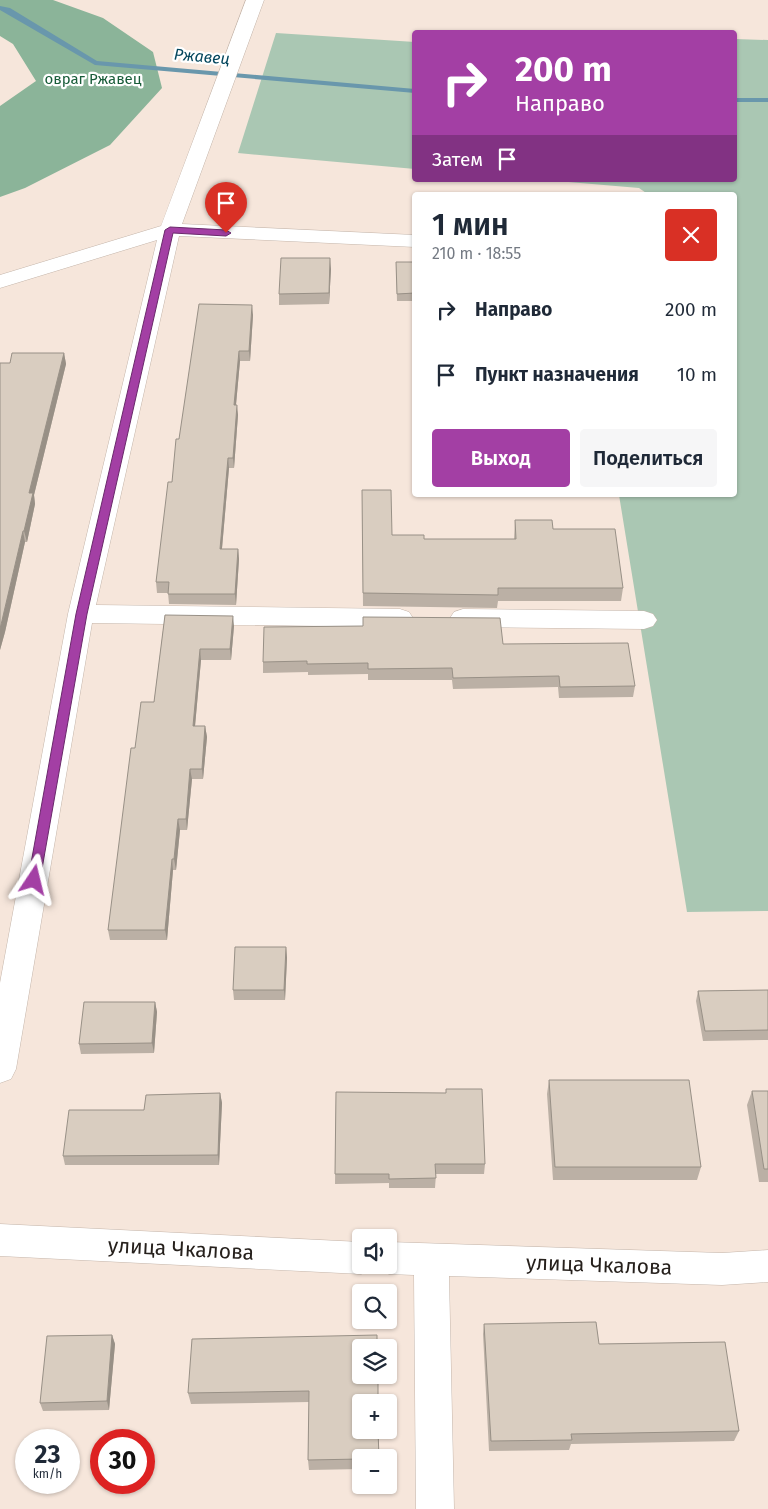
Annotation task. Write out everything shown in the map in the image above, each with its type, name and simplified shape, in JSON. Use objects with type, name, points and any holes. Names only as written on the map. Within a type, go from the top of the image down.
[{"type":"street","points":[[0,1070],[82,614],[170,230],[254,0]]},
{"type":"street","points":[[0,282],[170,230],[412,241]]},
{"type":"street","points":[[82,614],[644,620]]},
{"type":"street","name":"улица Чкалова","points":[[0,1240],[352,1258]]},
{"type":"street","name":"улица Чкалова","points":[[397,1258],[722,1270],[768,1266]]},
{"type":"street","points":[[431,1260],[435,1509]]},
{"type":"green space","name":"овраг Ржавец","points":[[0,0],[53,0],[103,18],[153,52],[162,88],[110,145],[25,188],[0,197],[0,106],[36,81],[13,44],[0,36]]},
{"type":"green space","points":[[276,33],[412,42],[412,169],[238,153]]},
{"type":"green space","points":[[737,39],[768,40],[768,911],[687,912],[619,497],[737,497],[737,192],[645,192],[639,188],[568,182],[737,182]]},
{"type":"building","points":[[281,258],[330,258],[329,293],[279,294]]},
{"type":"building","points":[[396,262],[412,262],[412,293],[397,294]]},
{"type":"building","points":[[199,304],[252,305],[249,351],[239,351],[234,405],[237,405],[233,458],[228,458],[220,549],[238,549],[235,594],[168,594],[169,582],[156,582],[168,482],[172,482],[176,439],[179,439]]},
{"type":"building","points":[[12,353],[64,353],[29,493],[33,493],[0,629],[0,363],[10,363]]},
{"type":"building","points":[[362,490],[391,490],[392,535],[424,535],[424,539],[516,539],[515,520],[552,520],[553,529],[615,529],[623,588],[498,588],[498,595],[363,593]]},
{"type":"building","points":[[165,615],[233,616],[230,649],[200,649],[193,726],[205,726],[202,769],[190,769],[186,819],[178,819],[165,930],[108,930],[131,748],[135,748],[141,702],[154,702]]},
{"type":"building","points":[[363,617],[500,618],[503,644],[628,643],[635,686],[560,687],[559,676],[453,678],[452,668],[368,669],[368,663],[307,664],[307,661],[263,662],[264,627],[363,626]]},
{"type":"building","points":[[235,947],[286,947],[284,990],[233,990]]},
{"type":"building","points":[[768,990],[768,1030],[705,1031],[698,991]]},
{"type":"building","points":[[84,1002],[155,1002],[152,1043],[79,1044]]},
{"type":"building","points":[[549,1080],[689,1080],[701,1167],[555,1167]]},
{"type":"building","points":[[446,1089],[482,1089],[485,1164],[435,1164],[436,1178],[389,1179],[389,1174],[335,1174],[336,1092],[446,1093]]},
{"type":"building","points":[[752,1091],[768,1091],[768,1169],[764,1169]]},
{"type":"building","points":[[220,1093],[218,1155],[63,1156],[69,1110],[144,1110],[146,1095]]},
{"type":"building","points":[[596,1322],[599,1344],[725,1342],[739,1431],[571,1434],[572,1440],[491,1441],[484,1324]]},
{"type":"building","points":[[112,1335],[107,1401],[40,1403],[47,1336]]},
{"type":"building","points":[[377,1335],[377,1339],[352,1339],[352,1384],[378,1384],[378,1394],[352,1394],[352,1439],[378,1439],[379,1449],[352,1449],[352,1459],[308,1460],[309,1391],[188,1393],[192,1339]]},
{"type":"waterway","name":"Ржавец","points":[[0,8],[7,10],[95,63],[412,91]]},
{"type":"waterway","name":"Ржавец","points":[[737,100],[768,100]]},
{"type":"route","points":[[34,880],[82,614],[170,230],[226,233]]}]
